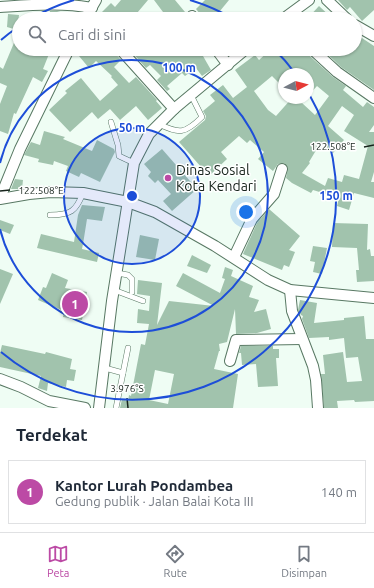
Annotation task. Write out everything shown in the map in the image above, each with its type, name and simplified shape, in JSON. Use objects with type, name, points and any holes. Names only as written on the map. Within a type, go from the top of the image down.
[{"type":"street","points":[[293,12],[309,0]]},
{"type":"street","points":[[327,0],[340,12]]},
{"type":"street","points":[[0,7],[29,5],[76,5],[91,12]]},
{"type":"street","points":[[362,29],[374,36]]},
{"type":"street","points":[[0,199],[20,149],[66,56]]},
{"type":"street","points":[[126,56],[174,109]]},
{"type":"street","points":[[221,56],[228,65]]},
{"type":"street","points":[[99,408],[114,290],[134,163],[149,134],[174,109],[238,56]]},
{"type":"street","points":[[320,56],[337,72],[374,98]]},
{"type":"street","points":[[234,257],[252,220],[274,194],[282,169]]},
{"type":"street","points":[[0,199],[52,192],[83,192],[128,202],[156,212],[234,257],[268,280],[290,290],[374,298]]},
{"type":"street","points":[[290,290],[292,311],[313,366],[316,380],[318,408]]},
{"type":"street","points":[[230,361],[236,340],[302,339]]},
{"type":"street","points":[[0,379],[48,401],[85,408]]},
{"type":"lane","points":[[159,124],[172,131],[182,132],[194,125],[202,117],[191,95]]},
{"type":"lane","points":[[111,122],[118,145],[119,156],[134,163]]},
{"type":"lane","points":[[50,215],[58,215],[74,211],[78,206],[83,192]]},
{"type":"lane","points":[[117,273],[128,275],[132,279],[132,292]]},
{"type":"lane","points":[[114,290],[143,301]]},
{"type":"lane","points":[[116,408],[128,348]]},
{"type":"lane","points":[[105,368],[123,373]]},
{"type":"building","points":[[121,0],[148,0],[138,12],[102,12],[111,3],[115,7]]},
{"type":"building","points":[[154,0],[175,0],[185,12],[163,12]]},
{"type":"building","points":[[205,0],[229,0],[218,12],[198,12],[196,9]]},
{"type":"building","points":[[338,0],[374,0],[374,10],[362,21],[362,12],[354,12],[350,7],[347,10]]},
{"type":"building","points":[[319,6],[325,12],[313,12]]},
{"type":"building","points":[[8,14],[12,14],[12,28],[7,27]]},
{"type":"building","points":[[362,38],[374,46],[374,90],[341,67],[329,56],[362,56]]},
{"type":"building","points":[[12,48],[12,56],[48,56],[43,69],[48,71],[42,82],[33,77],[16,114],[14,113],[8,134],[0,131],[0,104],[7,86],[0,83],[0,67],[3,69]]},
{"type":"building","points":[[79,56],[118,56],[121,60],[114,67],[129,83],[136,77],[157,100],[156,101],[162,108],[148,120],[136,106],[120,120],[110,109],[98,119],[92,112],[70,132],[49,110],[67,93],[65,91],[81,78],[100,101],[118,85],[111,77],[112,76],[96,61],[89,68]]},
{"type":"building","points":[[135,56],[203,56],[211,70],[202,76],[196,68],[185,76],[182,73],[167,86],[170,89],[167,91],[157,80],[161,76],[150,65],[146,68]]},
{"type":"building","points":[[256,56],[259,60],[263,56],[310,56],[333,77],[346,86],[343,90],[363,107],[367,102],[374,107],[374,125],[369,132],[374,132],[374,172],[371,182],[374,182],[374,198],[354,193],[349,210],[337,206],[339,198],[313,190],[311,193],[292,183],[286,178],[288,168],[284,163],[278,164],[273,171],[258,159],[264,152],[250,140],[247,143],[239,136],[221,152],[227,159],[209,176],[179,142],[205,120],[206,116],[203,111],[215,101],[210,95],[223,85],[233,98],[247,87],[235,70]],"holes":[[[342,106],[354,115],[344,131],[368,146],[359,179],[344,175],[342,182],[328,178],[325,186],[302,173],[310,163],[309,162],[321,142],[333,153],[344,140],[328,126]]]},
{"type":"building","points":[[44,131],[65,137],[63,139],[92,151],[97,140],[114,149],[115,152],[100,182],[81,173],[79,177],[66,171],[68,166],[54,161],[53,165],[38,162],[39,159],[24,155],[31,142],[40,145]]},
{"type":"building","name":"Dinas Sosial Kota Kendari","points":[[162,149],[197,189],[172,211],[163,201],[171,194],[158,180],[155,183],[148,176],[151,172],[144,164]]},
{"type":"building","points":[[15,179],[23,180],[22,189],[11,189]]},
{"type":"building","points":[[82,205],[105,207],[102,221],[87,219],[82,249],[99,253],[97,262],[37,248],[41,234],[74,242],[78,215]]},
{"type":"building","points":[[269,209],[300,236],[289,250],[295,252],[289,267],[284,265],[282,270],[243,254],[257,223]]},
{"type":"building","points":[[0,220],[14,225],[10,234],[0,230]]},
{"type":"building","points":[[333,223],[368,224],[367,250],[370,249],[371,256],[374,256],[374,281],[357,282],[356,270],[359,270],[357,248],[332,247]]},
{"type":"building","points":[[140,235],[159,239],[155,260],[136,257]]},
{"type":"building","points":[[313,246],[327,248],[322,274],[313,272],[315,262],[310,261]]},
{"type":"building","points":[[192,255],[211,265],[207,273],[187,266]]},
{"type":"building","points":[[225,267],[233,270],[231,276],[253,286],[249,297],[259,300],[254,312],[266,309],[271,329],[257,333],[236,334],[235,309],[227,342],[219,344],[220,351],[214,369],[238,374],[233,408],[120,408],[122,399],[128,401],[129,395],[131,396],[141,344],[145,345],[149,324],[137,323],[138,309],[149,311],[150,296],[137,294],[138,280],[162,283],[157,325],[169,301],[214,306],[176,286],[183,273],[220,293],[225,279],[222,278]],"holes":[[[155,370],[174,374],[168,404],[149,400]]]},
{"type":"building","points":[[0,269],[13,274],[0,304]]},
{"type":"building","points":[[52,273],[68,280],[65,288],[87,292],[82,320],[63,317],[64,311],[38,300],[43,287],[46,288]]},
{"type":"building","points":[[300,300],[317,303],[314,323],[364,316],[366,339],[374,339],[374,401],[337,401],[338,408],[324,408],[321,374],[325,374],[323,355],[343,352],[347,382],[362,381],[358,357],[346,358],[344,338],[329,340],[329,337],[309,338],[302,319],[303,316],[298,310]]},
{"type":"building","points":[[2,345],[45,354],[46,352],[72,359],[70,369],[76,370],[74,381],[67,380],[66,387],[48,383],[47,391],[38,388],[41,376],[0,367],[0,353]]},
{"type":"building","points":[[241,346],[273,346],[273,349],[279,349],[279,358],[276,358],[278,386],[258,387],[256,364],[242,365],[241,353],[239,353]]},
{"type":"place","name":"Dinas Sosial Kota Kendari","points":[[168,178]]},
{"type":"place","name":"Kantor Lurah Pondambea","points":[[75,304]]}]
